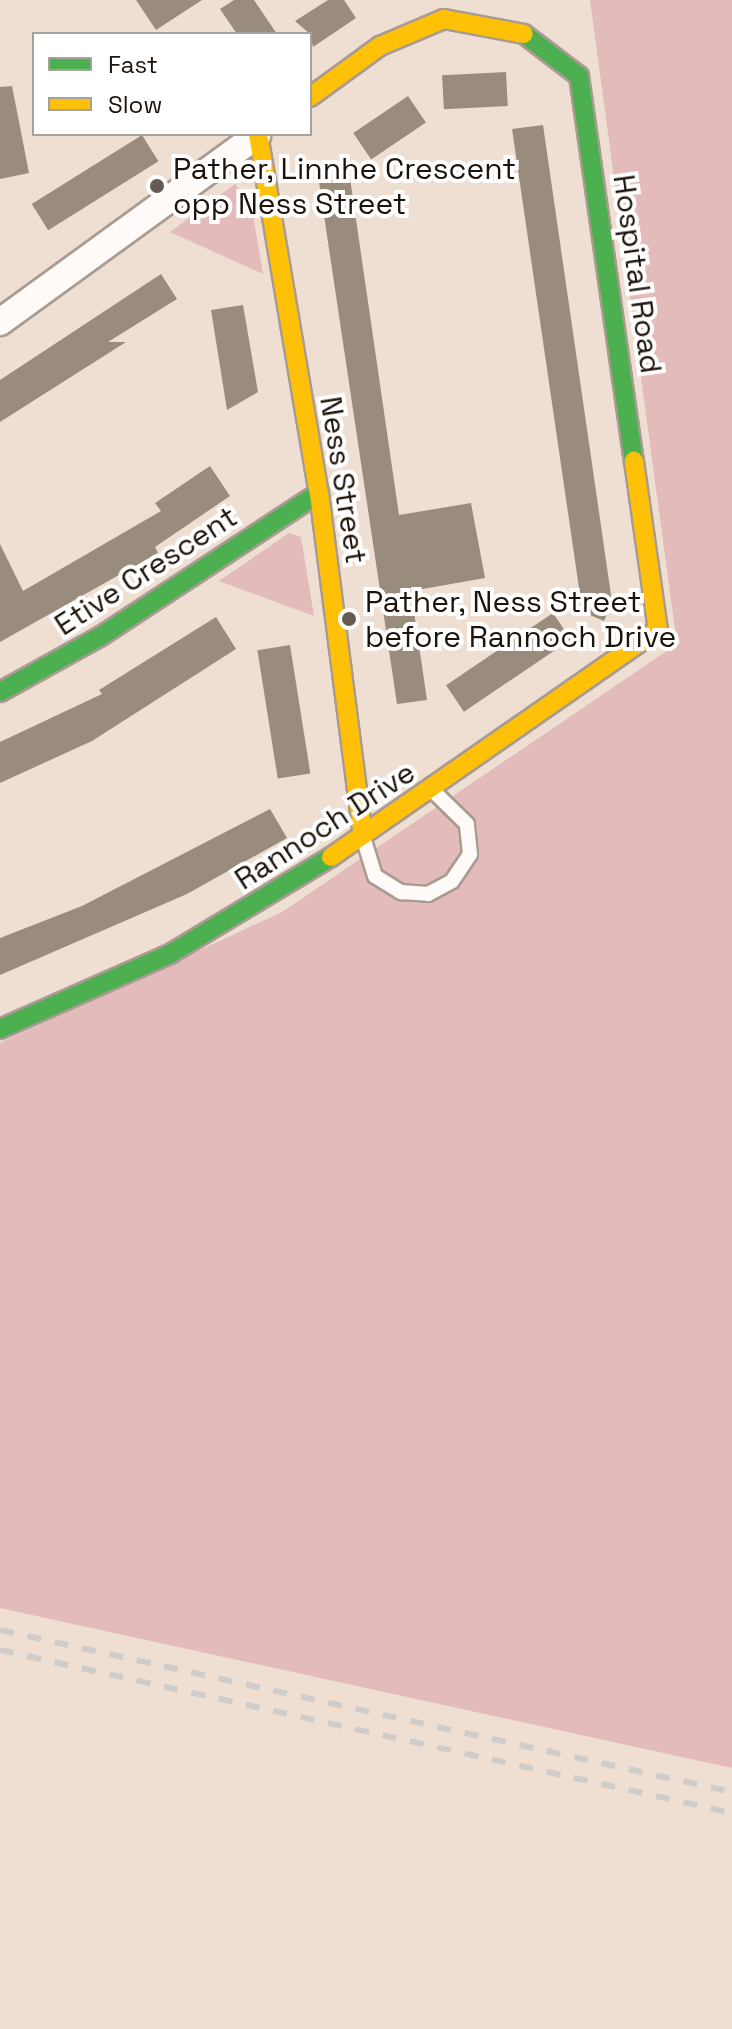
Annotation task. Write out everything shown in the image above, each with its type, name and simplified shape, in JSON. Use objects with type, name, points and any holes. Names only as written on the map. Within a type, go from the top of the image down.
[{"type":"street","points":[[312,96],[380,46],[444,10]]},
{"type":"street","name":"Hospital Road","points":[[444,10],[516,28],[579,76],[658,630]]},
{"type":"street","points":[[0,322],[255,136]]},
{"type":"street","name":"Ness Street","points":[[258,136],[319,493],[363,835]]},
{"type":"street","name":"Etive Crescent","points":[[0,692],[101,636],[319,493]]},
{"type":"street","name":"Rannoch Drive","points":[[0,1029],[170,954],[273,897],[658,630]]},
{"type":"lane","points":[[363,835],[375,876],[401,892],[428,894],[452,881],[470,854],[467,824],[431,790]]},
{"type":"shaded area","points":[[590,0],[732,0],[732,1768],[0,1608],[0,1043],[282,912],[677,644]]},
{"type":"shaded area","points":[[235,184],[251,203],[263,274],[170,232]]},
{"type":"shaded area","points":[[289,533],[301,537],[314,616],[219,581]]},
{"type":"building","points":[[136,0],[202,0],[156,30]]},
{"type":"building","points":[[234,0],[254,0],[276,32],[236,32],[220,9]]},
{"type":"building","points":[[328,0],[344,0],[356,18],[313,47],[312,32],[295,21]]},
{"type":"building","points":[[506,72],[508,106],[444,109],[442,75]]},
{"type":"building","points":[[12,86],[29,173],[0,179],[0,87]]},
{"type":"building","points":[[408,96],[426,123],[371,159],[353,133]]},
{"type":"building","points":[[543,125],[612,602],[604,621],[566,605],[580,595],[512,129]]},
{"type":"building","points":[[143,136],[158,161],[48,230],[32,204]]},
{"type":"building","points":[[350,178],[399,515],[471,503],[485,578],[411,591],[427,700],[397,704],[319,182]]},
{"type":"building","points":[[161,274],[177,299],[108,342],[126,342],[0,422],[0,380]]},
{"type":"building","points":[[243,305],[258,392],[227,410],[211,310]]},
{"type":"building","points":[[210,466],[230,496],[155,547],[158,553],[0,642],[0,544],[23,591],[161,511],[155,503]]},
{"type":"building","points":[[553,613],[571,640],[464,712],[446,685]]},
{"type":"building","points":[[216,617],[236,649],[92,741],[0,783],[0,742],[102,694],[99,690]]},
{"type":"building","points":[[290,645],[310,773],[278,779],[257,650]]},
{"type":"building","points":[[270,809],[287,838],[187,894],[0,975],[0,938],[82,906]]},
{"type":"railway","points":[[0,1630],[732,1792]]},
{"type":"railway","points":[[0,1650],[732,1813]]},
{"type":"traffic: fast","points":[[524,34],[579,76],[634,461]]},
{"type":"traffic: fast","points":[[0,692],[101,636],[319,493]]},
{"type":"traffic: fast","points":[[0,1029],[170,954],[331,857]]},
{"type":"traffic: slow","points":[[312,96],[380,46],[444,19],[524,34]]},
{"type":"traffic: slow","points":[[258,136],[319,493],[363,835]]},
{"type":"traffic: slow","points":[[331,857],[658,630],[634,461]]},
{"type":"place","name":"Pather, Linnhe Crescent opp Ness Street","points":[[157,186]]},
{"type":"place","name":"Pather, Ness Street before Rannoch Drive","points":[[349,619]]}]
